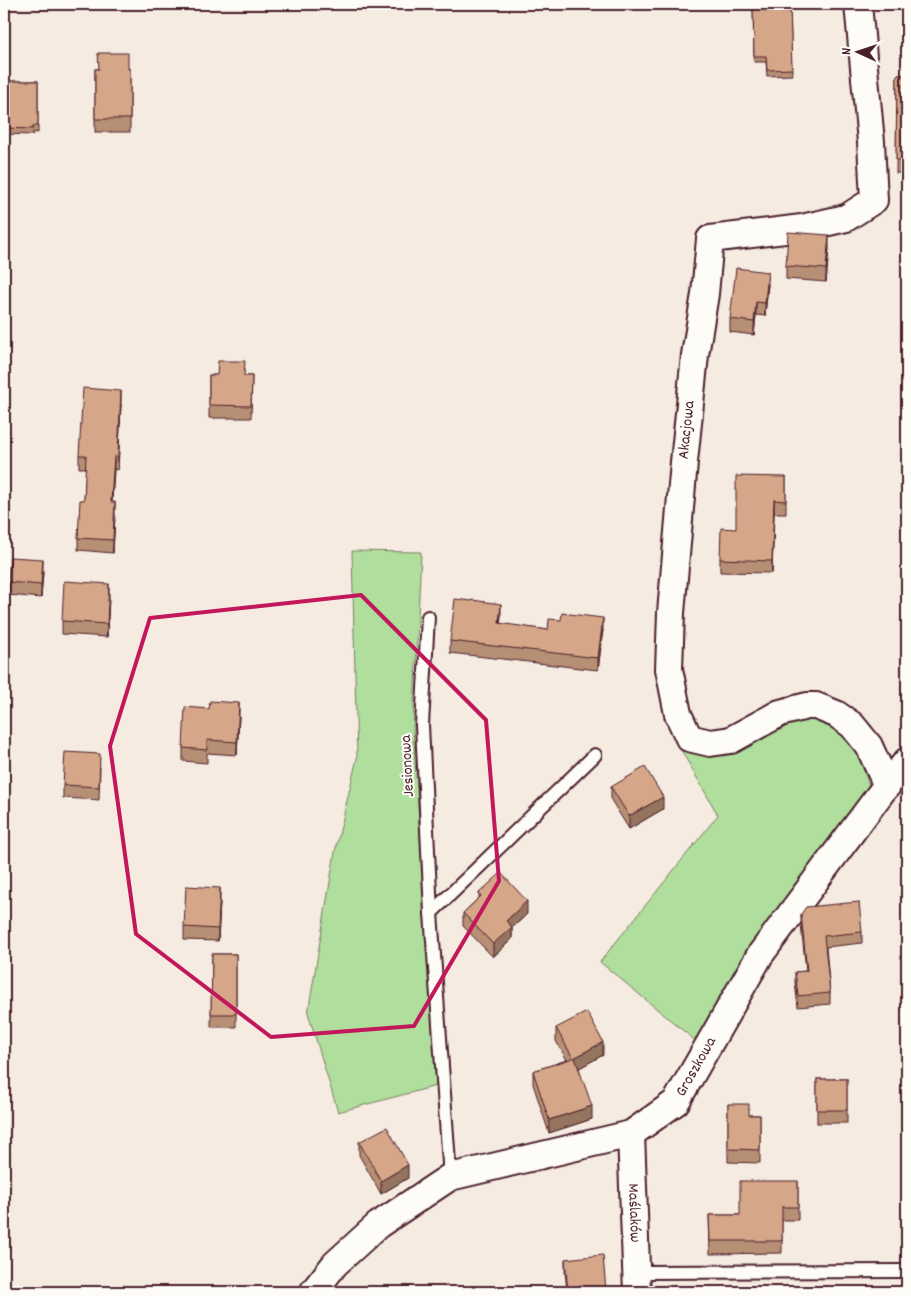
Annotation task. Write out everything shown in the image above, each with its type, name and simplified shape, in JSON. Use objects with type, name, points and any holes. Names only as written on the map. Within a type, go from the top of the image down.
[{"type":"street","name":"Akacjowa","points":[[858,4],[871,142],[874,200],[846,218],[802,228],[710,240],[705,294],[695,355],[684,462],[671,613],[669,669],[678,714],[689,738],[710,743],[731,740],[780,713],[807,706],[816,706],[836,714],[852,725],[862,736],[869,746],[887,786]]},
{"type":"street","name":"Groszkowa","points":[[312,1292],[335,1264],[378,1225],[450,1177],[631,1134],[676,1102],[760,955],[907,761]]},
{"type":"street","name":"Maślaków","points":[[631,1134],[637,1282]]},
{"type":"lane","name":"Jesionowa","points":[[428,617],[422,725],[431,913],[450,1177]]},
{"type":"lane","points":[[431,913],[595,755]]},
{"type":"lane","points":[[637,1282],[907,1271]]},
{"type":"highlighted area","points":[[361,595],[486,720],[499,881],[414,1026],[271,1037],[136,934],[110,746],[150,618]]},
{"type":"green space","points":[[352,551],[421,552],[413,728],[436,1086],[338,1112],[308,1013],[335,852],[357,758]]},
{"type":"green space","points":[[817,714],[843,734],[859,755],[869,786],[697,1042],[600,962],[718,815],[680,748],[718,752],[795,719]]},
{"type":"building","points":[[790,6],[792,69],[767,70],[766,56],[754,56],[753,7]]},
{"type":"building","points":[[98,53],[128,53],[128,69],[130,69],[130,119],[95,119],[95,69],[99,69]]},
{"type":"building","points":[[897,75],[907,75],[907,160],[896,160]]},
{"type":"building","points":[[4,81],[38,81],[38,126],[33,126],[33,129],[4,128]]},
{"type":"building","points":[[788,232],[829,235],[826,269],[786,266]]},
{"type":"building","points":[[736,268],[768,272],[765,303],[756,302],[754,322],[730,319]]},
{"type":"building","points":[[218,361],[245,361],[244,376],[252,376],[251,406],[209,405],[209,375],[217,375]]},
{"type":"building","points":[[83,388],[121,391],[118,457],[114,457],[111,502],[115,502],[113,540],[78,538],[80,500],[84,500],[86,455],[79,455]]},
{"type":"building","points":[[736,476],[786,477],[786,501],[774,500],[772,561],[720,559],[721,528],[736,529]]},
{"type":"building","points":[[10,557],[43,559],[41,585],[8,582]]},
{"type":"building","points":[[64,581],[109,584],[107,624],[62,621]]},
{"type":"building","points":[[455,599],[501,604],[499,623],[548,630],[549,619],[561,620],[562,613],[603,618],[598,658],[450,641]]},
{"type":"building","points":[[210,701],[239,703],[237,742],[207,740],[207,750],[183,748],[185,707],[209,709]]},
{"type":"building","points":[[65,752],[100,754],[99,787],[63,785]]},
{"type":"building","points":[[645,767],[663,797],[629,816],[611,787]]},
{"type":"building","points":[[501,873],[527,901],[506,921],[512,927],[493,944],[463,913],[481,896],[479,893]]},
{"type":"building","points":[[186,886],[220,888],[218,929],[184,927]]},
{"type":"building","points":[[859,902],[862,932],[824,936],[830,993],[798,996],[795,972],[807,971],[801,914],[806,907]]},
{"type":"building","points":[[212,954],[236,954],[236,1014],[211,1014]]},
{"type":"building","points":[[587,1012],[603,1042],[574,1058],[592,1106],[549,1120],[533,1071],[573,1058],[556,1028]]},
{"type":"building","points":[[817,1079],[847,1079],[847,1110],[817,1110]]},
{"type":"building","points":[[728,1104],[749,1104],[749,1115],[760,1115],[760,1150],[728,1149]]},
{"type":"building","points":[[387,1127],[408,1165],[381,1181],[359,1142]]},
{"type":"building","points":[[740,1181],[798,1181],[798,1207],[782,1207],[782,1241],[710,1241],[709,1215],[740,1215]]},
{"type":"building","points":[[603,1255],[606,1292],[568,1292],[565,1259]]}]
